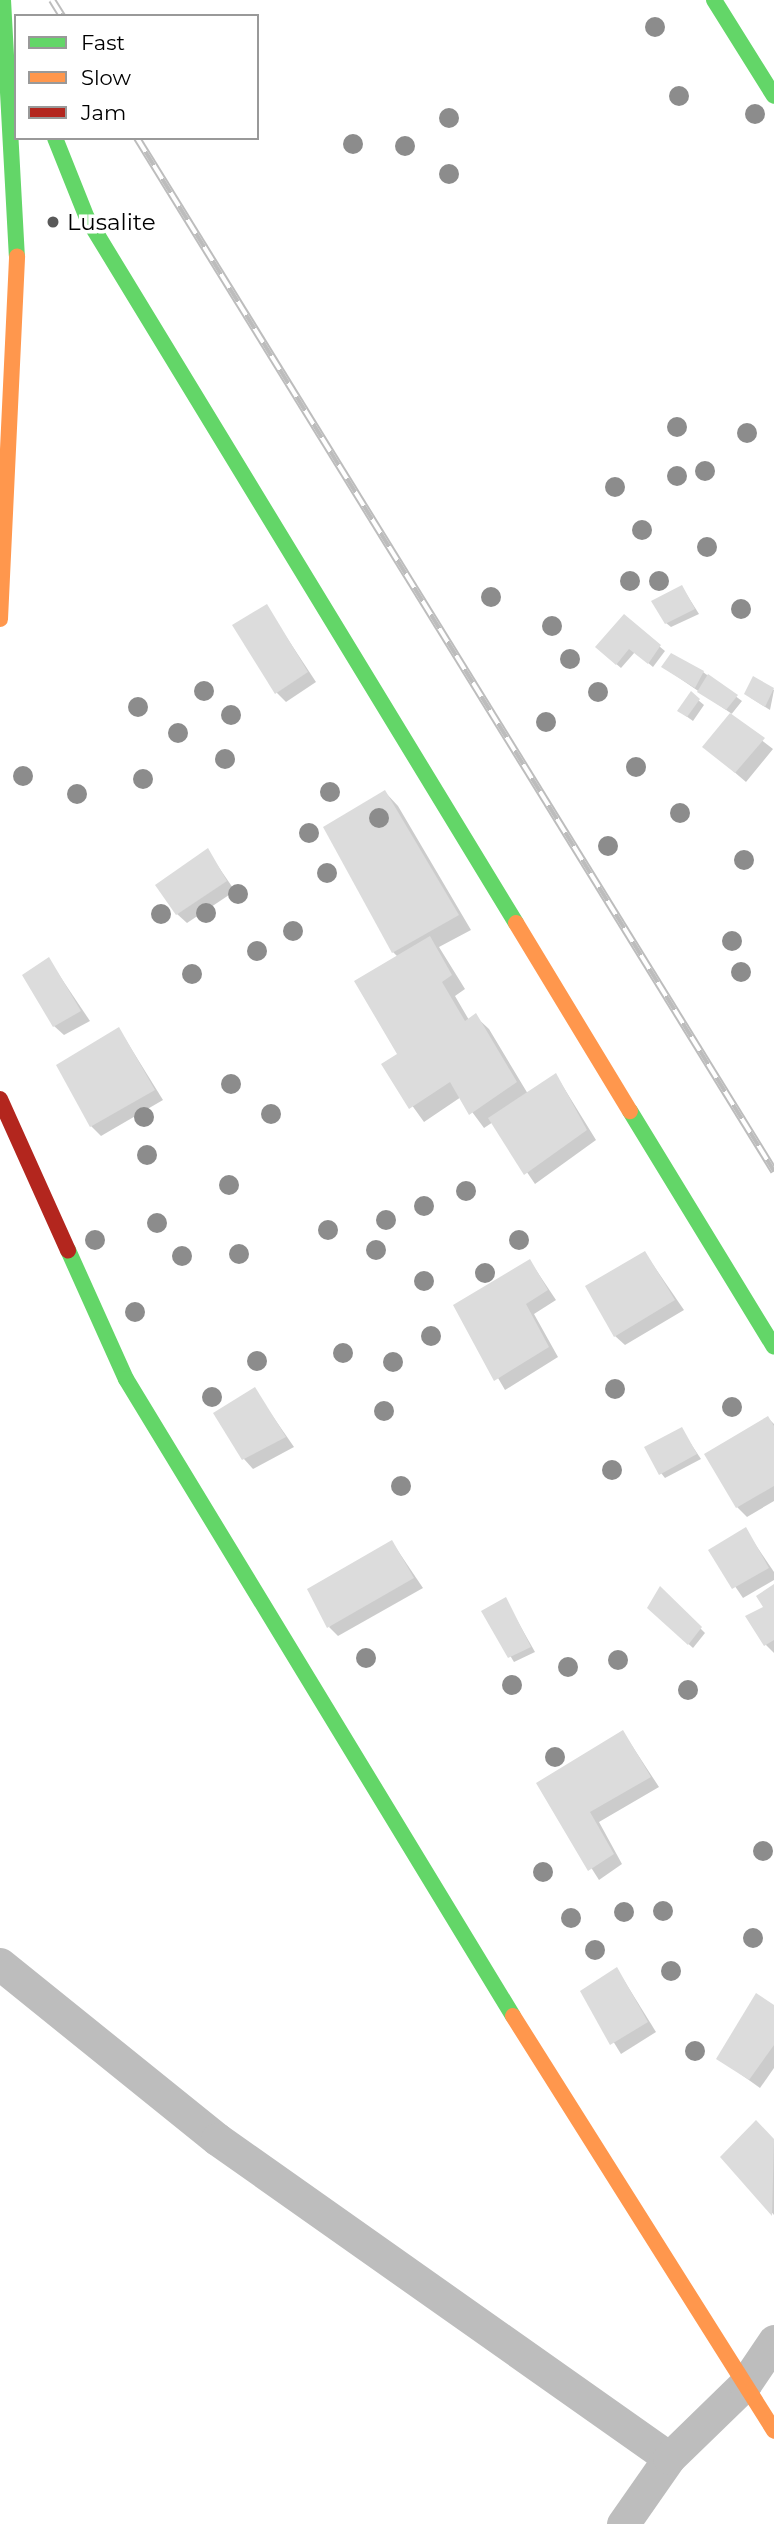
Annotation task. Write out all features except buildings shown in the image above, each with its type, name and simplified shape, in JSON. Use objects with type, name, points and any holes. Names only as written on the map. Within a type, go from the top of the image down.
[{"type":"street","points":[[714,0],[774,96]]},
{"type":"street","points":[[2,4],[14,37]]},
{"type":"street","points":[[0,619],[18,267],[15,157],[2,4]]},
{"type":"street","points":[[56,140],[87,218],[774,1347]]},
{"type":"street","points":[[0,1099],[126,1379],[420,1867],[774,2431]]},
{"type":"street","points":[[0,1964],[217,2139],[669,2458]]},
{"type":"street","points":[[623,2524],[669,2458],[745,2384],[774,2341]]},
{"type":"railway","points":[[52,0],[61,14]]},
{"type":"railway","points":[[138,140],[774,1171]]},
{"type":"traffic: fast","points":[[3,0],[17,256]]},
{"type":"traffic: fast","points":[[714,0],[774,96]]},
{"type":"traffic: fast","points":[[56,140],[87,218],[516,923]]},
{"type":"traffic: fast","points":[[630,1111],[774,1347]]},
{"type":"traffic: fast","points":[[68,1250],[126,1379],[513,2016]]},
{"type":"traffic: slow","points":[[0,619],[17,256]]},
{"type":"traffic: slow","points":[[516,923],[630,1111]]},
{"type":"traffic: slow","points":[[513,2016],[774,2431]]},
{"type":"traffic: jam","points":[[0,1099],[68,1250]]},
{"type":"place","name":"Lusalite","points":[[53,222]]}]
